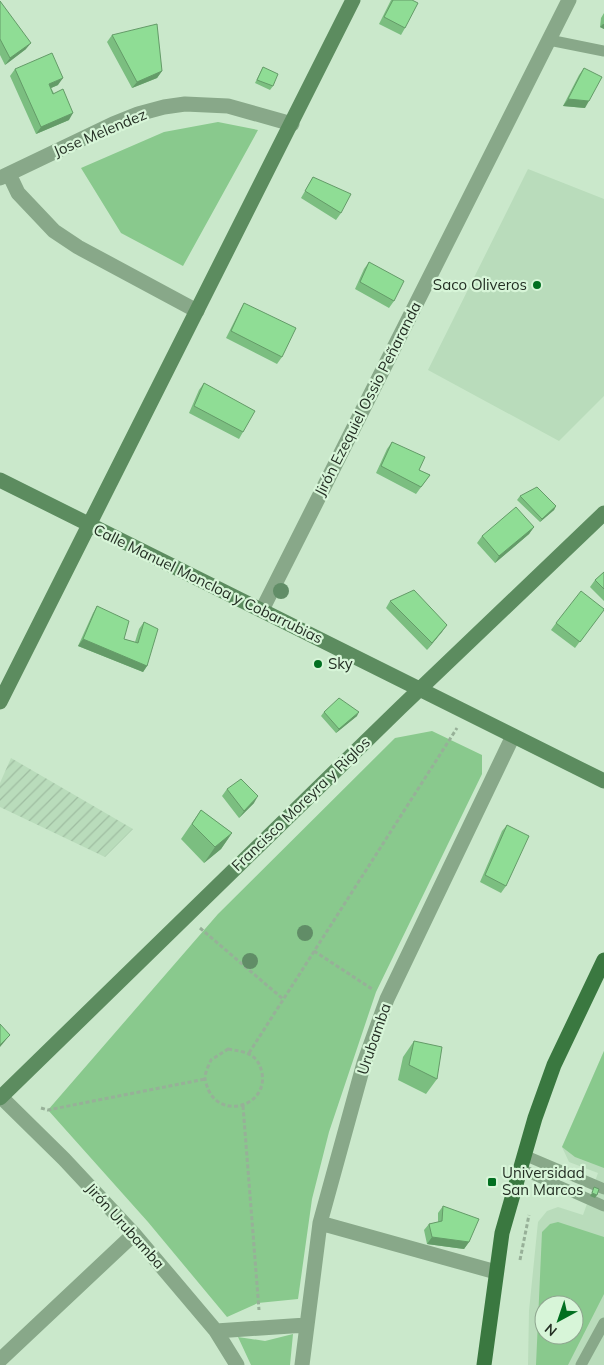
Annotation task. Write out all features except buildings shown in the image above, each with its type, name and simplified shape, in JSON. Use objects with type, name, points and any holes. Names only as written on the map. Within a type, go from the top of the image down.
[{"type":"main road","points":[[484,1365],[502,1233],[535,1118],[554,1065],[604,960]]},
{"type":"street","points":[[0,702],[353,0]]},
{"type":"street","name":"Jirón Ezequiel Ossio Peñaranda","points":[[262,610],[569,0]]},
{"type":"street","name":"Jose Melendez","points":[[4,176],[113,124],[138,114],[164,107],[185,104],[228,106],[292,124]]},
{"type":"street","points":[[4,176],[54,231],[197,311]]},
{"type":"street","name":"Calle Manuel Moncloa y Cobarrubias","points":[[0,480],[604,781]]},
{"type":"street","name":"Francisco Moreyra y Riglos","points":[[0,1098],[420,689],[604,513]]},
{"type":"street","name":"Urubamba","points":[[302,1365],[320,1223],[364,1063],[387,999],[513,736]]},
{"type":"street","name":"Jirón Urubamba","points":[[0,1098],[64,1159],[134,1234],[216,1330],[237,1365]]},
{"type":"street","points":[[320,1223],[496,1272]]},
{"type":"street","points":[[0,1360],[134,1234]]},
{"type":"street","points":[[216,1330],[306,1325]]},
{"type":"lane","points":[[549,40],[604,51]]},
{"type":"lane","points":[[522,1162],[604,1189]]},
{"type":"lane","points":[[522,1162],[604,1206]]},
{"type":"lane","points":[[581,1365],[604,1322]]},
{"type":"path","points":[[249,1052],[467,713]]},
{"type":"path","points":[[187,916],[283,999]]},
{"type":"path","points":[[314,951],[387,999]]},
{"type":"path","points":[[228,1049],[249,1052],[260,1064],[263,1081],[257,1096],[243,1106],[225,1106],[211,1096],[205,1079],[211,1060],[228,1049]]},
{"type":"path","points":[[39,1108],[48,1110],[205,1079]]},
{"type":"path","points":[[243,1106],[261,1328]]},
{"type":"shaded area","name":"Saco Oliveros","points":[[528,169],[604,199],[604,396],[559,441],[428,370]]},
{"type":"shaded area","points":[[11,758],[133,829],[105,857],[0,807],[0,783]]},
{"type":"shaded area","points":[[604,1051],[604,1365],[528,1365],[529,1311],[538,1222],[547,1211],[558,1207],[583,1215],[598,1173],[569,1162],[562,1147]]},
{"type":"green space","points":[[218,122],[258,130],[183,266],[121,233],[81,168],[164,132]]},
{"type":"green space","points":[[432,731],[482,755],[482,774],[376,992],[329,1132],[312,1199],[298,1299],[258,1303],[227,1317],[148,1222],[48,1110],[218,914],[395,738]]},
{"type":"green space","points":[[604,1051],[604,1168],[575,1157],[562,1147]]},
{"type":"green space","points":[[558,1222],[604,1237],[604,1294],[584,1333],[584,1295],[539,1295],[542,1232],[550,1224]]},
{"type":"green space","points":[[293,1334],[290,1365],[251,1365],[238,1337],[265,1341]]},
{"type":"green space","points":[[537,1345],[578,1345],[568,1365],[536,1365]]},
{"type":"place","name":"Saco Oliveros","points":[[537,285]]},
{"type":"place","name":"Sky","points":[[318,664]]},
{"type":"place","name":"Universidad San Marcos","points":[[492,1182]]}]
